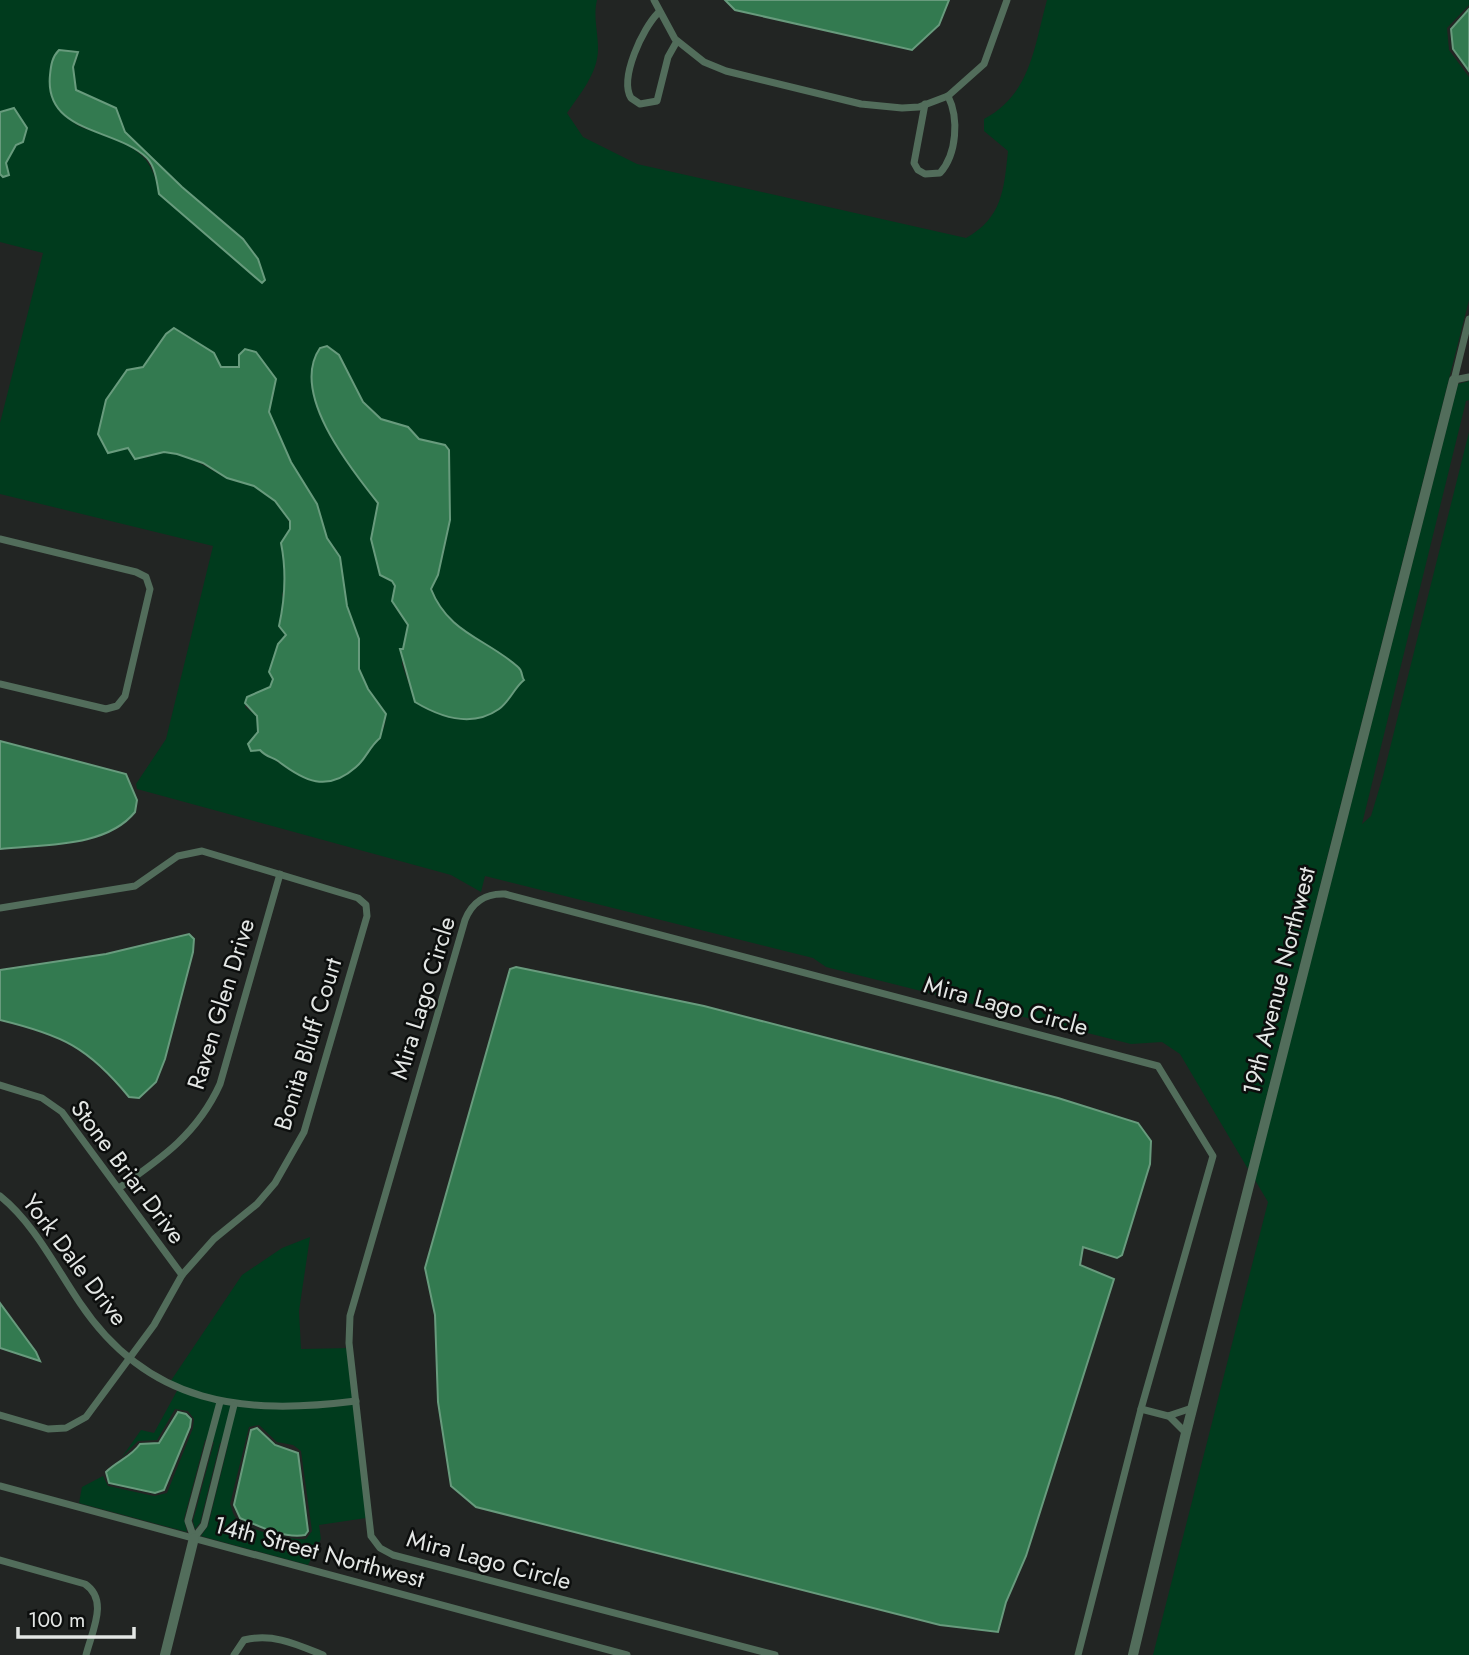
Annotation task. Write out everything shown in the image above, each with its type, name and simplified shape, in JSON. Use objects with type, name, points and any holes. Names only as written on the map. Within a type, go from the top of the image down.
[{"type":"street","points":[[654,0],[658,13],[677,41],[704,62],[726,71],[878,107],[925,104],[948,96],[984,64],[1007,0]]},
{"type":"street","points":[[658,13],[643,30],[628,81],[631,98],[640,104],[657,101],[668,57],[677,41]]},
{"type":"street","points":[[925,104],[914,163],[918,170],[932,175],[940,173],[950,156],[956,120],[948,96]]},
{"type":"street","name":"19th Avenue Northwest","points":[[1133,1655],[1192,1408],[1469,319]]},
{"type":"street","points":[[1454,380],[1469,377]]},
{"type":"street","points":[[0,540],[135,572],[146,577],[150,589],[125,696],[117,705],[106,709],[0,684]]},
{"type":"street","name":"Bonita Bluff Court","points":[[0,908],[135,886],[178,856],[201,851],[358,898],[366,905],[367,916],[304,1132],[290,1162],[257,1204],[214,1239],[182,1275],[154,1325],[86,1418],[66,1428],[48,1429],[0,1415]]},
{"type":"street","name":"Raven Glen Drive","points":[[119,1188],[183,1141],[209,1108],[220,1084],[280,874]]},
{"type":"street","name":"Mira Lago Circle","points":[[775,1655],[383,1550],[372,1539],[368,1527],[349,1343],[350,1315],[465,920],[479,900],[499,894],[1158,1066],[1213,1156],[1141,1409],[1078,1655]]},
{"type":"street","name":"Stone Briar Drive","points":[[0,1085],[43,1098],[62,1112],[182,1275]]},
{"type":"street","name":"York Dale Drive","points":[[0,1196],[35,1235],[83,1307],[130,1357],[188,1392],[234,1405],[282,1408],[356,1401]]},
{"type":"street","points":[[194,1538],[188,1521],[220,1402]]},
{"type":"street","points":[[165,1655],[194,1538],[204,1525],[234,1405]]},
{"type":"street","points":[[1168,1416],[1192,1408]]},
{"type":"street","points":[[1141,1409],[1168,1416],[1186,1433]]},
{"type":"street","name":"14th Street Northwest","points":[[0,1486],[627,1655]]},
{"type":"street","points":[[0,1560],[85,1584],[94,1590],[99,1601],[86,1655]]},
{"type":"street","points":[[234,1655],[244,1640],[261,1636],[278,1638],[323,1655]]},
{"type":"shaded area","points":[[0,0],[597,0],[598,49],[595,66],[567,113],[583,137],[637,164],[966,238],[978,230],[994,212],[1005,178],[1008,151],[984,131],[984,119],[1000,109],[1021,83],[1034,52],[1047,0],[1469,0],[1469,5],[1447,28],[1449,50],[1469,77],[1469,300],[1248,1169],[1180,1054],[1162,1042],[1131,1044],[826,967],[813,958],[485,876],[481,892],[451,875],[137,789],[136,784],[166,739],[213,546],[0,494],[0,423],[43,253],[0,242],[0,174],[3,177],[6,163],[16,145],[0,112]],"holes":[[[59,50],[70,52],[77,59],[73,67],[76,90],[116,108],[125,132],[182,187],[243,238],[258,259],[259,281],[159,194],[152,169],[139,153],[122,143],[78,126],[65,114],[49,86]],[[181,332],[214,353],[221,367],[231,370],[240,367],[239,355],[245,349],[274,394],[269,412],[291,462],[317,504],[327,539],[336,549],[347,606],[359,639],[359,669],[368,689],[386,714],[380,734],[358,763],[338,779],[328,782],[305,778],[260,751],[250,741],[258,732],[257,716],[245,707],[247,697],[270,687],[273,679],[269,672],[278,644],[287,635],[279,628],[285,601],[282,595],[287,579],[286,534],[290,529],[283,509],[272,497],[259,489],[229,479],[178,454],[157,454],[146,458],[128,448],[108,453],[98,434],[111,391],[143,367],[166,334]],[[339,355],[358,394],[377,416],[398,430],[445,445],[449,486],[448,531],[442,561],[431,589],[436,603],[450,619],[475,640],[517,665],[524,680],[510,697],[498,706],[475,717],[463,718],[440,714],[415,702],[402,664],[408,625],[394,606],[395,586],[392,581],[386,579],[372,531],[378,503],[340,450]]]},
{"type":"shaded area","points":[[725,0],[949,0],[939,25],[912,50],[735,10]]},
{"type":"shaded area","points":[[1469,9],[1469,71],[1453,49],[1451,29]]},
{"type":"shaded area","points":[[59,50],[78,52],[73,67],[76,90],[116,108],[125,132],[182,187],[243,239],[258,259],[265,280],[262,283],[159,194],[154,170],[147,158],[134,148],[70,119],[58,109],[51,94],[50,75],[52,61]]},
{"type":"shaded area","points":[[14,108],[27,128],[23,142],[16,145],[6,163],[9,175],[3,177],[0,174],[0,112]]},
{"type":"shaded area","points":[[174,328],[214,353],[221,367],[239,367],[239,355],[245,349],[256,352],[276,379],[269,412],[291,462],[317,504],[327,538],[340,557],[347,606],[359,639],[359,669],[368,689],[386,714],[380,738],[359,764],[335,780],[325,782],[306,779],[260,750],[251,751],[248,744],[258,732],[257,716],[245,703],[247,697],[270,687],[273,679],[269,672],[278,644],[286,635],[279,626],[284,586],[281,543],[290,529],[290,521],[275,501],[254,486],[227,478],[203,463],[177,454],[164,452],[135,459],[128,448],[108,453],[98,434],[106,400],[127,370],[143,367],[166,334]]},
{"type":"shaded area","points":[[327,346],[339,355],[363,402],[381,419],[408,427],[419,439],[445,445],[449,450],[450,520],[438,575],[431,589],[447,616],[469,634],[506,657],[521,670],[524,680],[503,706],[489,715],[456,718],[445,716],[415,702],[400,649],[403,649],[408,625],[392,601],[395,586],[392,581],[380,575],[371,539],[378,503],[353,471],[327,430],[312,386],[312,366],[320,348]]},
{"type":"shaded area","points":[[1469,381],[1469,400],[1466,401],[1362,824],[1371,816],[1383,776],[1469,432],[1469,1655],[1153,1655],[1268,1202],[1255,1180],[1458,384]]},
{"type":"shaded area","points":[[0,741],[126,774],[137,800],[135,812],[123,824],[91,838],[54,845],[0,849]]},
{"type":"shaded area","points":[[189,934],[194,939],[193,952],[165,1059],[156,1082],[139,1098],[129,1097],[100,1066],[72,1045],[41,1031],[0,1020],[0,970],[106,954]]},
{"type":"shaded area","points":[[516,967],[704,1006],[1058,1098],[1138,1123],[1151,1141],[1150,1164],[1122,1255],[1117,1258],[1083,1247],[1080,1265],[1114,1279],[1026,1556],[1006,1602],[998,1632],[940,1625],[476,1507],[451,1486],[438,1402],[435,1315],[425,1268],[510,969]]},
{"type":"shaded area","points":[[310,1237],[299,1311],[301,1349],[350,1348],[366,1518],[319,1525],[321,1539],[308,1565],[201,1536],[208,1526],[228,1445],[220,1443],[200,1523],[195,1529],[193,1521],[214,1442],[205,1440],[184,1519],[187,1532],[79,1503],[82,1487],[103,1476],[108,1486],[154,1496],[167,1493],[193,1428],[194,1419],[188,1411],[175,1409],[157,1440],[138,1441],[122,1457],[141,1430],[154,1433],[178,1389],[170,1382],[242,1275],[282,1248]],"holes":[[[259,1425],[277,1442],[293,1445],[301,1451],[312,1531],[306,1539],[281,1536],[250,1527],[236,1518],[230,1504],[249,1427]]]},
{"type":"shaded area","points":[[0,1303],[36,1352],[40,1361],[0,1348]]},
{"type":"shaded area","points":[[178,1412],[191,1419],[190,1427],[164,1490],[155,1493],[109,1483],[106,1472],[140,1444],[159,1443]]},
{"type":"shaded area","points":[[257,1428],[275,1445],[298,1453],[308,1531],[305,1535],[280,1533],[255,1525],[240,1518],[234,1505],[251,1430]]}]
